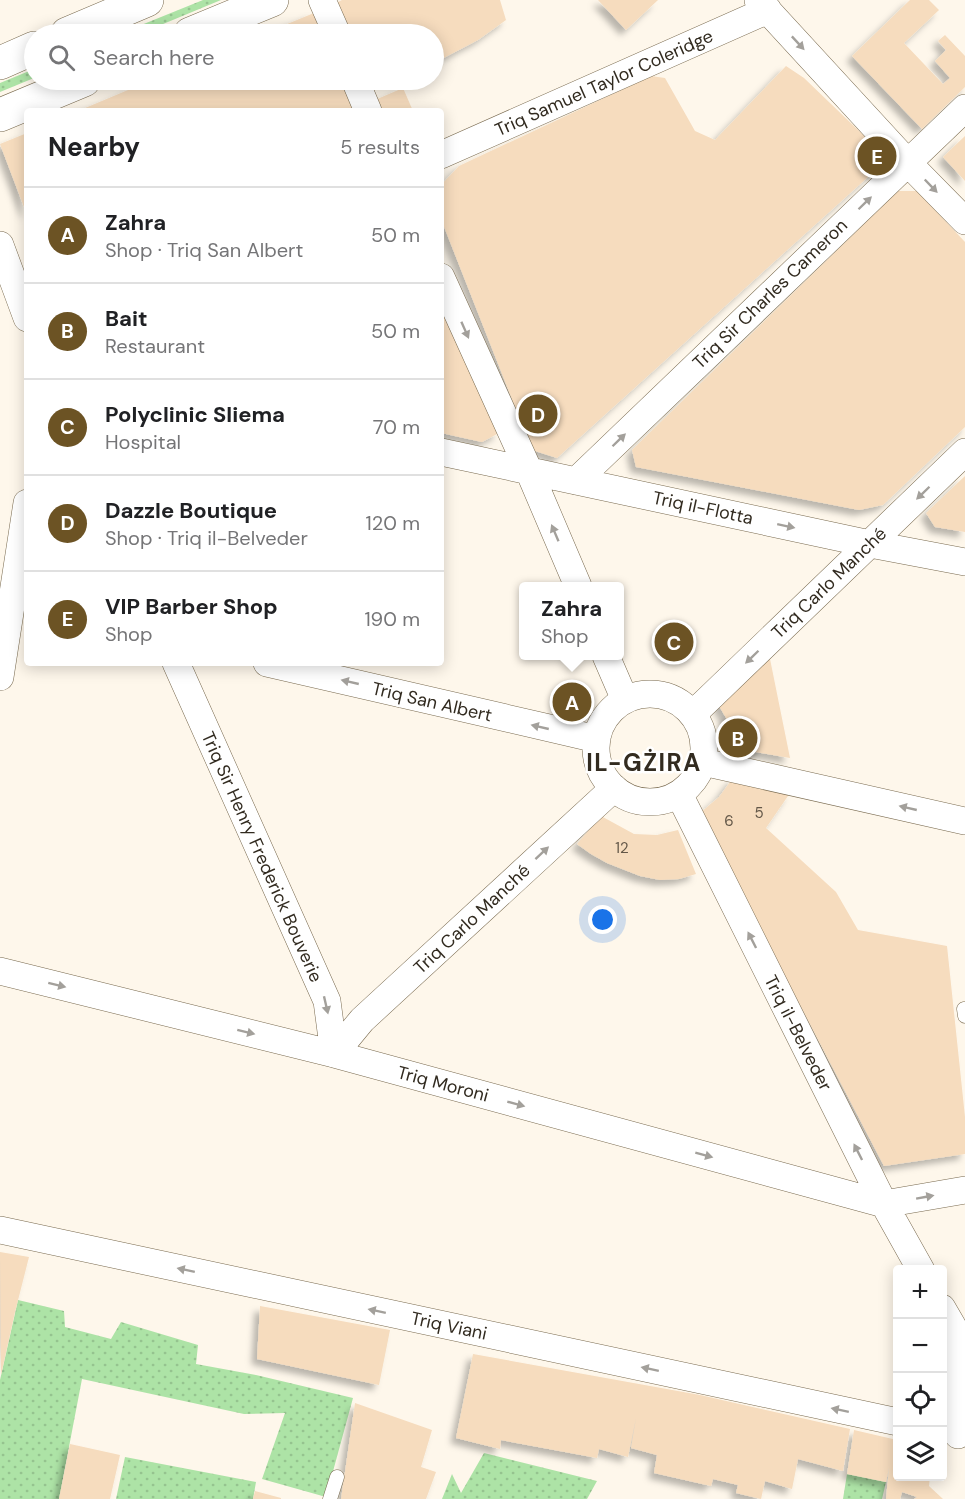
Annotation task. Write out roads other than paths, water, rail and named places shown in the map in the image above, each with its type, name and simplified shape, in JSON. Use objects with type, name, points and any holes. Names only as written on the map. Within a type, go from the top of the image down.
[{"type":"main road","points":[[91,24],[147,0]]},
{"type":"main road","points":[[214,24],[272,0]]},
{"type":"main road","points":[[0,63],[24,52]]},
{"type":"main road","points":[[0,115],[60,90]]},
{"type":"street","points":[[322,0],[333,24]]},
{"type":"street","points":[[763,5],[907,162],[965,221]]},
{"type":"street","name":"Triq Samuel Taylor Coleridge","points":[[444,154],[763,5]]},
{"type":"street","points":[[359,90],[367,108]]},
{"type":"street","name":"Triq Sir Charles Cameron","points":[[576,481],[965,108]]},
{"type":"street","points":[[0,245],[24,310]]},
{"type":"street","points":[[444,284],[576,582]]},
{"type":"street","name":"Triq Carlo Manché","points":[[693,714],[965,452]]},
{"type":"street","name":"Triq il-Flotta","points":[[444,453],[870,544],[965,562]]},
{"type":"street","points":[[0,677],[24,525]]},
{"type":"street","points":[[608,660],[625,700]]},
{"type":"street","name":"Triq Sir Henry Frederick Bouverie","points":[[177,666],[327,1001],[334,1054]]},
{"type":"street","name":"Triq San Albert","points":[[280,666],[597,739]]},
{"type":"street","points":[[642,695],[661,695],[679,702],[693,714],[701,729],[704,745],[703,762],[692,782],[679,794],[663,801],[645,802],[629,797],[614,788],[603,774],[597,757],[600,727],[615,707],[625,700],[642,695]]},
{"type":"street","points":[[703,762],[965,821]]},
{"type":"street","name":"Triq Carlo Manché","points":[[334,1054],[362,1020],[614,788]]},
{"type":"street","name":"Triq il-Belveder","points":[[679,794],[884,1204],[919,1265]]},
{"type":"street","name":"Triq Moroni","points":[[0,971],[334,1054],[884,1204]]},
{"type":"street","points":[[884,1204],[965,1190]]},
{"type":"street","name":"Triq Viani","points":[[0,1230],[893,1421]]},
{"type":"street","points":[[947,1317],[956,1332],[955,1436]]},
{"type":"lane","points":[[330,1499],[337,1477]]},
{"type":"place","name":"VIP Barber Shop","points":[[877,156]]},
{"type":"place","name":"Dazzle Boutique","points":[[538,414]]},
{"type":"place","name":"Polyclinic Sliema","points":[[674,642]]},
{"type":"place","name":"Zahra","points":[[572,702]]},
{"type":"place","name":"Bait","points":[[738,738]]},
{"type":"district","name":"IL-GŻIRA","points":[[644,763]]}]
